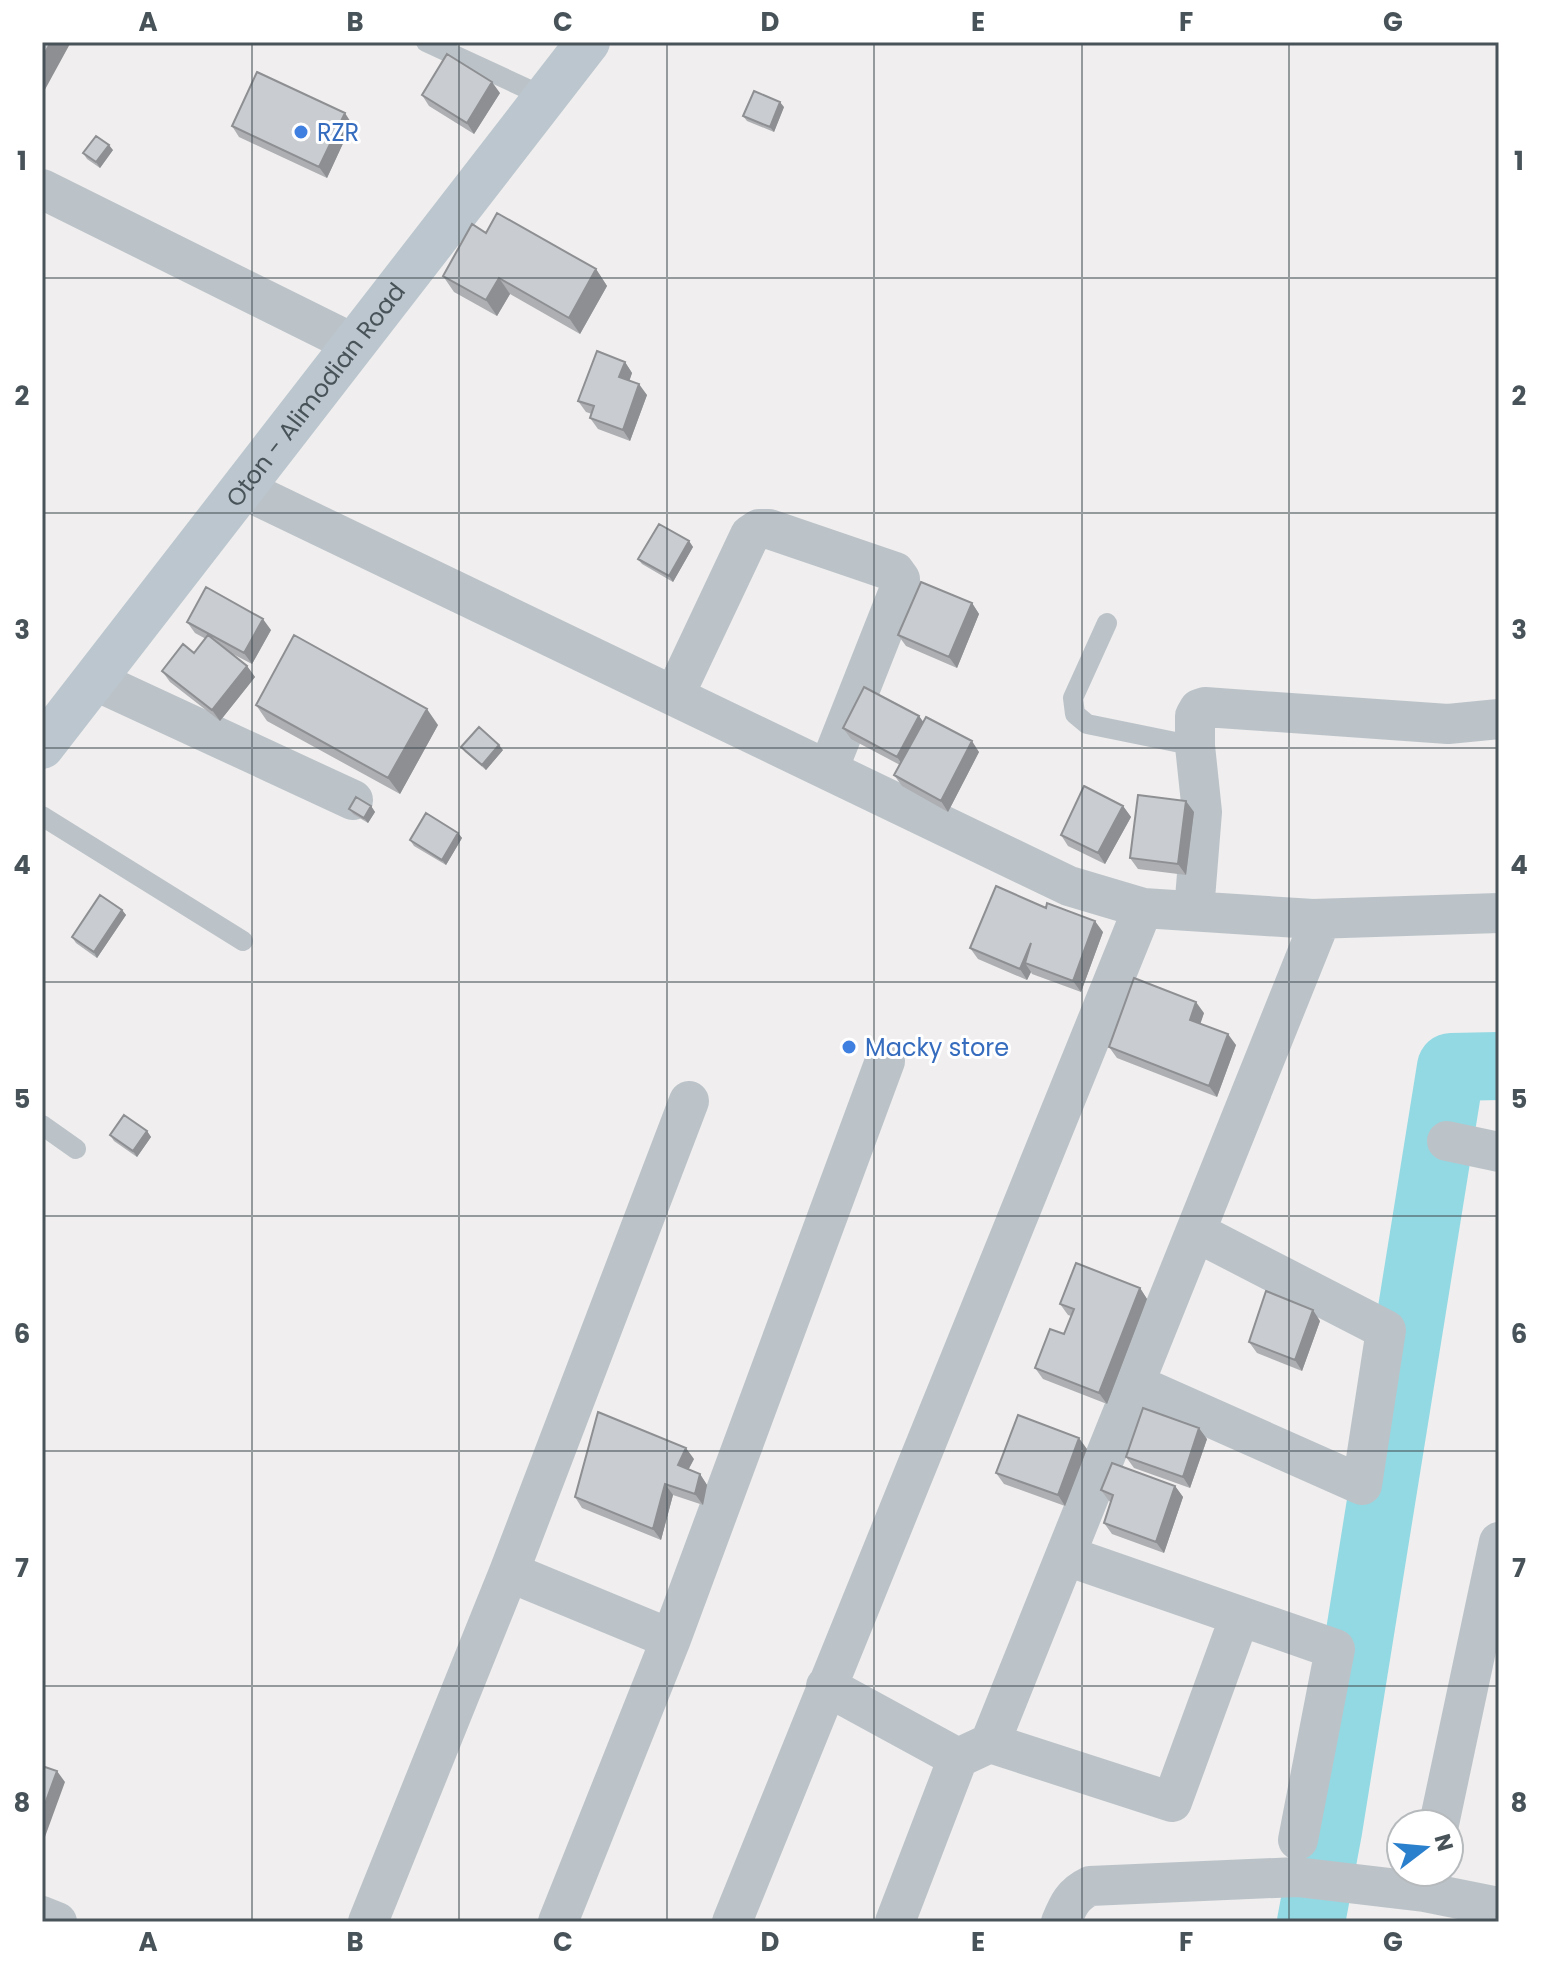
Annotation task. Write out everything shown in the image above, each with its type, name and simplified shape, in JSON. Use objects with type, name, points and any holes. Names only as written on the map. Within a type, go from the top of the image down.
[{"type":"main road","name":"Oton - Alimodian Road","points":[[42,747],[588,42]]},
{"type":"street","points":[[42,189],[354,344]]},
{"type":"street","points":[[241,488],[1069,886],[1143,908],[1321,919],[1499,913]]},
{"type":"street","points":[[674,696],[750,535],[759,529],[769,529],[895,572],[900,579],[900,588],[828,770]]},
{"type":"street","points":[[94,680],[353,800]]},
{"type":"street","points":[[1194,911],[1202,812],[1195,746],[1195,716],[1199,709],[1448,724],[1499,719]]},
{"type":"street","points":[[732,1922],[1143,908]]},
{"type":"street","points":[[895,1922],[1067,1556],[1321,919]]},
{"type":"street","points":[[558,1922],[671,1639],[885,1061]]},
{"type":"street","points":[[368,1922],[509,1572],[689,1101]]},
{"type":"street","points":[[1447,1141],[1499,1152]]},
{"type":"street","points":[[1135,1384],[1362,1485],[1386,1330],[1196,1232]]},
{"type":"street","points":[[1442,1808],[1499,1542]]},
{"type":"street","points":[[1067,1556],[1335,1649],[1309,1866]]},
{"type":"street","points":[[509,1572],[671,1639]]},
{"type":"street","points":[[826,1686],[974,1750],[1172,1802],[1240,1616]]},
{"type":"street","points":[[1061,1922],[1071,1900],[1090,1886],[1309,1866],[1385,1876]]},
{"type":"street","points":[[1444,1888],[1499,1907]]},
{"type":"street","points":[[42,1916],[57,1922]]},
{"type":"lane","points":[[426,42],[545,97]]},
{"type":"lane","points":[[1107,623],[1073,698],[1075,714],[1087,724],[1195,746]]},
{"type":"lane","points":[[42,816],[243,941]]},
{"type":"lane","points":[[42,1125],[76,1149]]},
{"type":"building","points":[[42,42],[51,42],[42,58]]},
{"type":"building","points":[[447,54],[492,82],[467,123],[422,95]]},
{"type":"building","points":[[257,72],[345,113],[319,167],[232,126]]},
{"type":"building","points":[[754,91],[780,102],[770,127],[743,116]]},
{"type":"building","points":[[96,136],[109,145],[96,162],[83,153]]},
{"type":"building","points":[[497,213],[596,269],[569,318],[499,278],[486,300],[443,276],[472,224],[486,233]]},
{"type":"building","points":[[597,351],[625,362],[619,377],[639,384],[623,430],[590,418],[594,406],[578,401]]},
{"type":"building","points":[[659,524],[689,541],[669,576],[638,559]]},
{"type":"building","points":[[921,582],[972,603],[949,657],[898,635]]},
{"type":"building","points":[[206,587],[263,619],[244,653],[187,622]]},
{"type":"building","points":[[208,635],[247,666],[212,710],[162,671],[183,644],[194,653]]},
{"type":"building","points":[[294,635],[427,709],[388,778],[256,705]]},
{"type":"building","points":[[864,687],[919,716],[897,757],[843,728]]},
{"type":"building","points":[[926,717],[972,741],[941,801],[894,775]]},
{"type":"building","points":[[479,727],[499,745],[482,765],[461,747]]},
{"type":"building","points":[[1084,786],[1123,806],[1098,853],[1061,835]]},
{"type":"building","points":[[1138,795],[1186,801],[1178,864],[1130,858]]},
{"type":"building","points":[[356,797],[371,806],[364,818],[349,809]]},
{"type":"building","points":[[426,813],[458,833],[442,860],[410,840]]},
{"type":"building","points":[[996,886],[1046,908],[1047,903],[1095,921],[1073,981],[1025,963],[1031,943],[1020,969],[970,948]]},
{"type":"building","points":[[100,895],[122,910],[94,952],[72,937]]},
{"type":"building","points":[[1134,978],[1196,1002],[1190,1020],[1228,1034],[1209,1086],[1109,1047]]},
{"type":"building","points":[[124,1115],[147,1131],[133,1151],[110,1135]]},
{"type":"building","points":[[1076,1263],[1140,1288],[1099,1393],[1035,1368],[1050,1329],[1064,1334],[1074,1309],[1060,1304]]},
{"type":"building","points":[[1266,1291],[1313,1310],[1295,1360],[1249,1342]]},
{"type":"building","points":[[1143,1408],[1199,1428],[1183,1477],[1126,1457]]},
{"type":"building","points":[[598,1412],[686,1448],[678,1465],[700,1474],[695,1494],[665,1484],[653,1529],[575,1497]]},
{"type":"building","points":[[1018,1415],[1079,1438],[1058,1495],[996,1473]]},
{"type":"building","points":[[1112,1463],[1175,1486],[1156,1542],[1104,1523],[1113,1495],[1101,1490]]},
{"type":"building","points":[[42,1766],[57,1771],[42,1812]]},
{"type":"waterway","points":[[1311,1922],[1451,1067],[1499,1066]]},
{"type":"place","name":"RZR","points":[[301,132]]},
{"type":"place","name":"Macky store","points":[[849,1047]]}]
